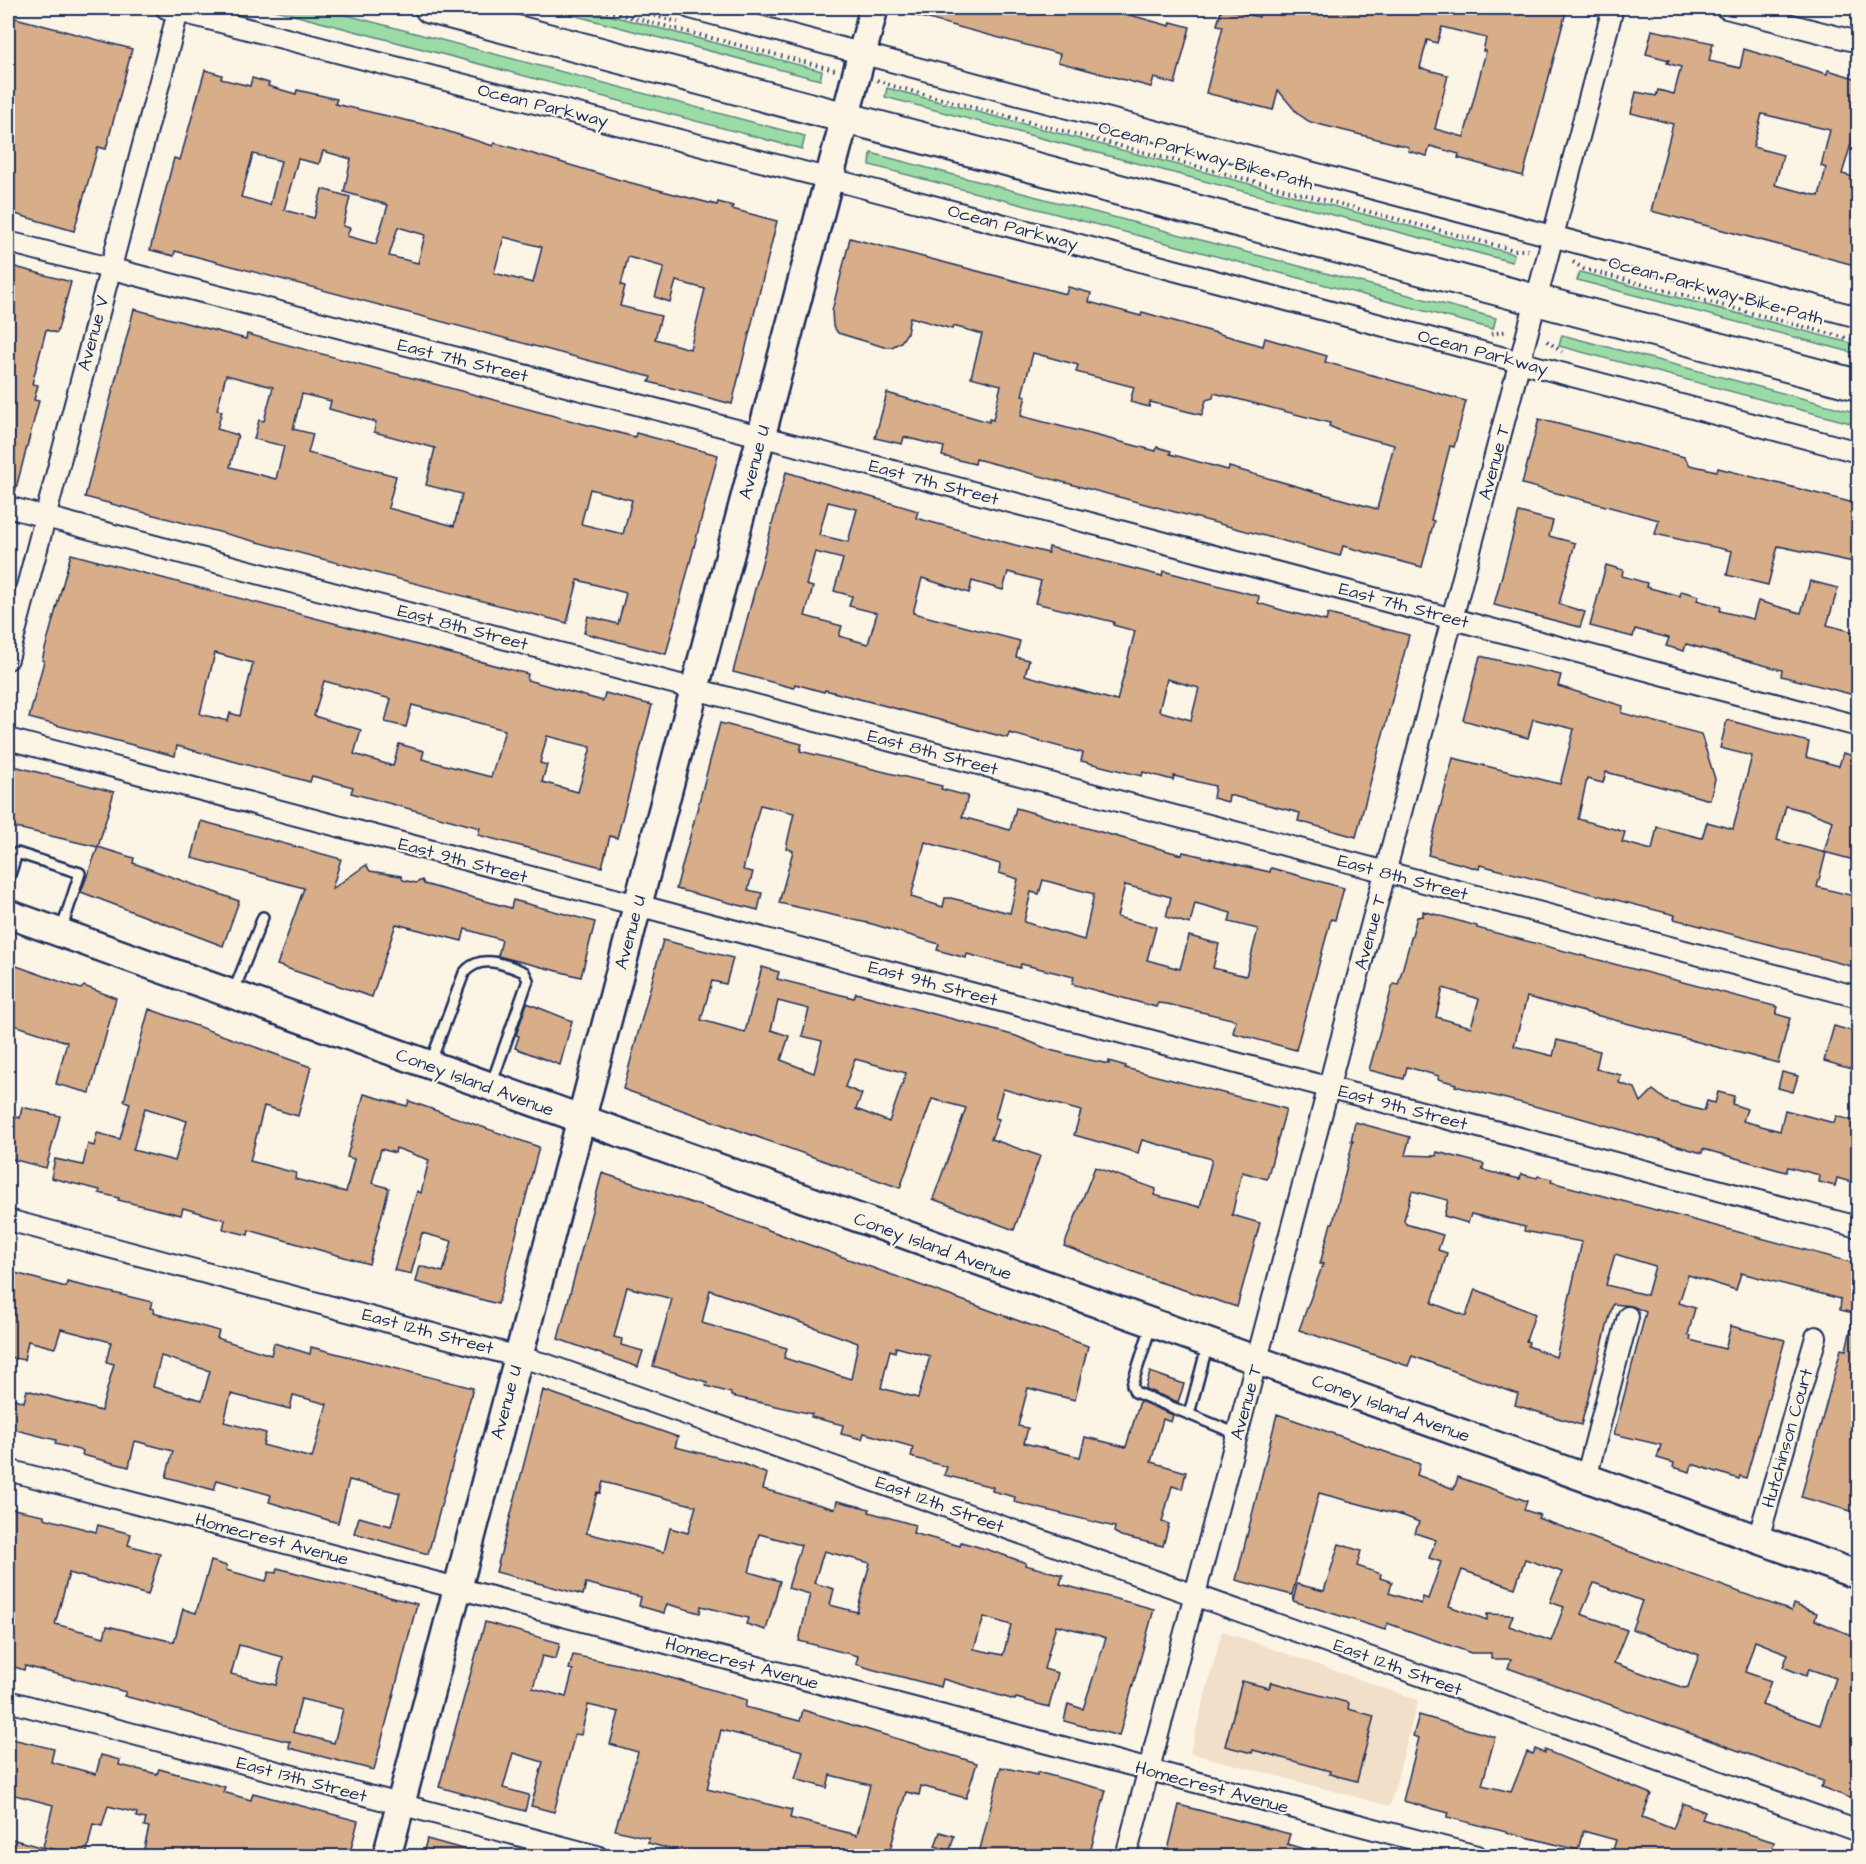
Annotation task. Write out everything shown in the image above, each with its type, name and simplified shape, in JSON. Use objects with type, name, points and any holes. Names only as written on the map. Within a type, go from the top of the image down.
[{"type":"main road","points":[[430,8],[1858,385]]},
{"type":"main road","name":"Avenue U","points":[[387,1857],[874,8]]},
{"type":"main road","name":"Coney Island Avenue","points":[[8,914],[1858,1575]]},
{"type":"street","points":[[690,8],[1858,317]]},
{"type":"street","name":"Avenue T","points":[[1126,1857],[1613,8]]},
{"type":"street","points":[[1726,8],[1858,42]]},
{"type":"street","name":"Ocean Parkway","points":[[175,9],[829,179],[1858,452]]},
{"type":"street","name":"Avenue V","points":[[8,659],[175,9]]},
{"type":"street","name":"East 7th Street","points":[[8,242],[1453,618],[1858,726]]},
{"type":"street","name":"East 8th Street","points":[[8,507],[1858,997]]},
{"type":"street","name":"East 9th Street","points":[[8,739],[1858,1227]]},
{"type":"street","name":"East 12th Street","points":[[8,1220],[519,1356],[1858,1831]]},
{"type":"street","points":[[1586,1478],[1628,1317]]},
{"type":"street","name":"Hutchinson Court","points":[[1758,1539],[1816,1337]]},
{"type":"street","name":"Homecrest Avenue","points":[[8,1470],[1477,1857]]},
{"type":"street","name":"East 13th Street","points":[[8,1701],[597,1857]]},
{"type":"lane","points":[[8,881],[17,853],[80,873],[60,933]]},
{"type":"lane","points":[[232,995],[263,917]]},
{"type":"lane","points":[[429,1066],[464,974],[470,966],[490,961],[513,967],[525,972],[528,980],[490,1088]]},
{"type":"lane","points":[[1152,1324],[1132,1384],[1135,1392],[1238,1434]]},
{"type":"lane","points":[[1189,1414],[1208,1344]]},
{"type":"path","points":[[594,8],[839,70]]},
{"type":"path","name":"Ocean Parkway Bike Path","points":[[877,80],[1514,250],[1530,250]]},
{"type":"path","name":"Ocean Parkway Bike Path","points":[[1569,260],[1584,269],[1858,341]]},
{"type":"shaded area","points":[[1222,1631],[1418,1700],[1390,1806],[1190,1753]]},
{"type":"green space","points":[[267,8],[320,8],[805,136],[802,149]]},
{"type":"green space","points":[[546,8],[582,8],[822,71],[820,80]]},
{"type":"green space","points":[[887,88],[1514,254],[1512,262],[885,97]]},
{"type":"green space","points":[[871,153],[1496,318],[1493,329],[870,165]]},
{"type":"green space","points":[[1580,272],[1858,345],[1858,354],[1577,280]]},
{"type":"green space","points":[[1562,335],[1858,413],[1858,425],[1559,346]]},
{"type":"building","points":[[902,8],[1120,8],[1119,12],[1170,26],[1171,22],[1190,27],[1175,84],[1154,78],[1151,87],[1058,62],[1060,54],[902,12]]},
{"type":"building","points":[[1222,8],[1259,17],[1261,8],[1567,8],[1523,176],[1458,158],[1459,154],[1430,146],[1427,156],[1408,151],[1409,147],[1310,122],[1298,114],[1278,90],[1273,110],[1206,93],[1223,26],[1217,25]],"holes":[[[1442,27],[1486,38],[1483,51],[1486,51],[1464,137],[1435,129],[1448,75],[1420,68],[1427,40],[1437,43]]]},
{"type":"building","points":[[8,16],[132,49],[106,149],[98,147],[74,231],[8,212]]},
{"type":"building","points":[[1652,30],[1713,43],[1709,61],[1740,68],[1744,49],[1827,74],[1828,70],[1858,79],[1858,138],[1853,137],[1842,174],[1858,178],[1858,266],[1651,211],[1673,124],[1631,113],[1636,92],[1656,96],[1658,90],[1674,94],[1681,67],[1667,63],[1669,60],[1646,54]],"holes":[[[1762,114],[1830,130],[1821,166],[1826,168],[1819,196],[1775,185],[1783,155],[1753,147]]]},
{"type":"building","points":[[205,70],[222,75],[221,79],[250,86],[252,78],[269,83],[268,86],[296,94],[297,90],[337,99],[335,104],[431,126],[493,146],[494,143],[510,147],[620,180],[717,205],[718,202],[733,206],[732,209],[777,221],[732,404],[649,382],[651,377],[175,251],[174,256],[150,250],[174,158],[180,160]],"holes":[[[323,151],[351,159],[344,192],[388,205],[376,244],[347,236],[350,228],[343,226],[350,197],[322,189],[314,218],[284,210],[298,159],[319,164]],[[253,154],[281,161],[270,205],[241,197]],[[398,227],[425,235],[418,263],[389,256]],[[504,237],[542,247],[533,283],[494,273]],[[628,257],[664,267],[655,297],[670,302],[676,281],[705,289],[690,349],[655,339],[661,316],[620,306],[625,286],[621,285]]]},
{"type":"building","points":[[850,238],[1066,294],[1068,287],[1091,293],[1089,302],[1141,316],[1142,312],[1263,346],[1265,338],[1327,356],[1325,362],[1466,401],[1454,447],[1450,446],[1431,520],[1434,521],[1422,567],[1343,546],[1340,556],[976,459],[975,464],[942,456],[944,447],[904,437],[902,444],[875,438],[887,393],[989,422],[989,419],[993,420],[1001,385],[971,377],[982,334],[953,326],[952,329],[910,317],[907,333],[901,342],[892,347],[884,347],[838,333],[833,326],[832,311]],"holes":[[[1033,353],[1078,365],[1076,372],[1134,387],[1130,402],[1149,407],[1150,402],[1202,415],[1206,400],[1213,398],[1214,393],[1330,423],[1329,426],[1343,432],[1394,445],[1377,509],[1229,467],[1228,470],[1170,454],[1171,451],[1157,447],[1156,451],[1021,416],[1026,396],[1022,395]]]},
{"type":"building","points":[[8,265],[71,282],[57,333],[46,330],[32,384],[38,385],[34,400],[39,401],[14,496],[8,495]]},
{"type":"building","points":[[134,309],[246,339],[247,334],[588,425],[635,437],[636,433],[718,455],[666,654],[584,633],[588,616],[618,624],[626,593],[578,580],[567,623],[85,497]],"holes":[[[226,375],[273,387],[264,421],[259,420],[254,439],[284,446],[276,479],[230,467],[238,435],[217,429],[222,411],[217,410]],[[302,394],[331,401],[329,409],[376,422],[374,432],[435,448],[426,485],[462,494],[454,526],[388,508],[396,476],[308,453],[313,434],[293,429]],[[590,489],[632,500],[623,534],[581,524]]]},
{"type":"building","points":[[1539,419],[1684,457],[1690,465],[1717,471],[1718,468],[1858,504],[1858,563],[1778,546],[1768,585],[1727,575],[1732,551],[1655,534],[1659,520],[1522,484]]},
{"type":"building","points":[[786,472],[918,511],[916,518],[1015,545],[1048,553],[1049,547],[1162,576],[1163,571],[1259,596],[1258,603],[1285,611],[1326,621],[1328,614],[1409,635],[1356,837],[1298,821],[1300,813],[1229,795],[1228,802],[1213,798],[1215,786],[1174,776],[1173,780],[1143,772],[1142,776],[1081,761],[1083,753],[1009,733],[1008,738],[825,690],[824,692],[795,684],[794,688],[733,672]],"holes":[[[828,502],[857,509],[848,542],[819,535]],[[815,552],[843,559],[834,591],[852,596],[849,606],[877,613],[868,644],[839,636],[842,626],[805,616],[813,587],[806,585]],[[1008,572],[1041,581],[1035,603],[1114,622],[1113,625],[1135,631],[1117,701],[1025,675],[1029,660],[1016,657],[1020,641],[913,613],[922,578],[969,593],[972,581],[1003,590]],[[1167,679],[1199,688],[1191,720],[1159,711]]]},
{"type":"building","points":[[1519,512],[1553,521],[1549,536],[1575,543],[1559,604],[1585,612],[1580,627],[1494,605]]},
{"type":"building","points":[[71,554],[528,674],[527,680],[603,701],[605,693],[652,705],[617,838],[610,836],[602,867],[478,835],[480,828],[351,793],[353,787],[312,776],[310,782],[177,746],[175,756],[29,718],[44,661],[42,660]],"holes":[[[215,653],[253,663],[240,716],[230,713],[228,721],[200,714]],[[324,681],[391,699],[385,722],[406,727],[412,705],[505,730],[491,777],[422,759],[424,751],[399,744],[393,766],[354,754],[361,730],[314,716]],[[547,736],[591,747],[578,792],[542,782],[547,765],[540,763]]]},
{"type":"building","points":[[1606,565],[1623,570],[1622,576],[1647,583],[1646,587],[1680,596],[1681,591],[1699,596],[1697,600],[1721,607],[1720,611],[1753,619],[1758,601],[1801,613],[1810,581],[1838,588],[1827,625],[1858,633],[1858,696],[1781,676],[1782,670],[1686,644],[1684,651],[1666,646],[1669,638],[1635,629],[1633,637],[1590,626]]},
{"type":"building","points":[[1480,656],[1561,675],[1558,686],[1623,706],[1622,713],[1701,734],[1715,779],[1710,800],[1606,772],[1603,783],[1587,779],[1578,819],[1625,832],[1622,842],[1652,850],[1657,827],[1702,838],[1707,822],[1733,829],[1752,756],[1720,748],[1727,720],[1809,742],[1806,757],[1839,766],[1843,753],[1858,757],[1858,843],[1854,860],[1824,852],[1833,821],[1786,806],[1777,840],[1826,853],[1817,887],[1858,897],[1858,968],[1674,919],[1675,915],[1480,865],[1479,869],[1428,855],[1453,758],[1560,784],[1574,729],[1533,719],[1528,738],[1463,720]]},
{"type":"building","points":[[720,723],[802,744],[800,751],[942,786],[941,789],[968,796],[962,817],[1010,830],[1016,808],[1182,855],[1183,852],[1270,872],[1271,868],[1344,888],[1335,920],[1331,919],[1296,1050],[1233,1033],[1236,1020],[1167,1004],[1158,1003],[1156,1007],[1072,984],[1074,977],[1021,964],[1020,968],[967,954],[966,958],[937,950],[939,944],[872,924],[779,903],[793,851],[786,848],[794,813],[760,805],[743,870],[753,872],[748,890],[762,893],[758,910],[676,889]],"holes":[[[925,842],[1000,864],[999,873],[1018,879],[1010,913],[951,898],[945,898],[943,907],[911,897]],[[1043,880],[1094,894],[1084,940],[1024,922],[1031,892],[1039,894]],[[1125,885],[1171,897],[1166,917],[1190,924],[1195,903],[1231,913],[1229,922],[1258,929],[1246,976],[1213,968],[1219,944],[1189,936],[1180,969],[1147,960],[1156,927],[1117,917]]]},
{"type":"building","points":[[10,765],[114,792],[98,847],[8,826]]},
{"type":"building","points":[[201,821],[341,859],[332,889],[366,865],[370,871],[401,876],[403,880],[416,883],[422,880],[424,884],[511,908],[513,900],[595,922],[581,977],[498,956],[502,940],[465,929],[462,941],[396,924],[372,997],[277,965],[304,888],[192,858]]},
{"type":"building","points":[[98,847],[134,858],[133,863],[239,901],[223,946],[81,892]]},
{"type":"building","points":[[1423,911],[1477,926],[1477,928],[1778,1007],[1776,1014],[1790,1018],[1778,1063],[1527,997],[1514,1046],[1553,1056],[1557,1040],[1600,1051],[1596,1069],[1621,1075],[1619,1083],[1635,1088],[1641,1102],[1653,1090],[1667,1101],[1704,1111],[1707,1101],[1715,1103],[1718,1092],[1734,1096],[1732,1104],[1747,1109],[1743,1121],[1780,1131],[1785,1110],[1834,1123],[1836,1116],[1858,1122],[1858,1184],[1837,1178],[1835,1186],[1819,1182],[1820,1175],[1788,1167],[1786,1172],[1703,1149],[1702,1153],[1577,1117],[1455,1086],[1456,1084],[1438,1079],[1439,1076],[1407,1067],[1404,1079],[1369,1070],[1393,984],[1398,985],[1417,917],[1423,916]],"holes":[[[1443,988],[1479,999],[1471,1027],[1436,1017]]]},
{"type":"building","points":[[663,940],[733,958],[726,984],[712,981],[701,1020],[745,1032],[762,967],[779,972],[777,979],[854,998],[856,993],[1016,1036],[1050,1050],[1109,1064],[1109,1061],[1126,1066],[1125,1068],[1286,1109],[1267,1179],[1242,1172],[1232,1215],[1260,1223],[1237,1307],[1147,1278],[1064,1246],[1095,1167],[1156,1189],[1154,1195],[1200,1207],[1212,1159],[1142,1140],[1138,1153],[1074,1135],[1081,1111],[1003,1089],[995,1118],[999,1119],[991,1139],[1040,1156],[1014,1230],[933,1199],[966,1108],[932,1099],[900,1188],[623,1089]],"holes":[[[778,1001],[809,1009],[802,1036],[822,1041],[814,1073],[781,1060],[789,1036],[771,1030]],[[855,1059],[906,1073],[889,1122],[856,1109],[862,1094],[845,1087]]]},
{"type":"building","points":[[8,963],[81,989],[84,986],[116,998],[90,1093],[56,1084],[67,1042],[8,1023]]},
{"type":"building","points":[[527,1003],[572,1021],[560,1065],[515,1048],[519,1036],[516,1035]]},
{"type":"building","points":[[149,1009],[311,1067],[298,1116],[264,1106],[250,1161],[296,1173],[295,1179],[346,1192],[354,1159],[347,1157],[364,1094],[407,1106],[409,1101],[539,1147],[498,1304],[416,1282],[420,1266],[443,1272],[452,1241],[422,1233],[411,1274],[394,1270],[417,1191],[421,1193],[429,1160],[396,1148],[395,1153],[381,1149],[372,1183],[389,1188],[369,1264],[249,1230],[248,1235],[223,1229],[225,1220],[183,1208],[181,1215],[118,1200],[119,1198],[99,1193],[100,1190],[51,1178],[55,1159],[83,1165],[88,1144],[94,1146],[97,1133],[120,1139],[130,1103],[124,1101]],"holes":[[[145,1108],[187,1121],[175,1161],[133,1150]]]},
{"type":"building","points":[[1834,1026],[1858,1033],[1858,1071],[1824,1061]]},
{"type":"building","points":[[1782,1072],[1798,1076],[1793,1092],[1778,1088]]},
{"type":"building","points":[[22,1107],[60,1116],[46,1168],[8,1158],[8,1114],[20,1118]]},
{"type":"building","points":[[1355,1122],[1410,1137],[1405,1155],[1436,1156],[1437,1152],[1484,1164],[1482,1170],[1520,1179],[1521,1174],[1552,1179],[1551,1182],[1858,1264],[1858,1314],[1840,1310],[1841,1299],[1741,1273],[1736,1290],[1688,1275],[1679,1303],[1695,1308],[1688,1335],[1691,1336],[1690,1340],[1725,1349],[1731,1326],[1785,1340],[1746,1478],[1740,1476],[1739,1479],[1692,1464],[1690,1472],[1673,1467],[1674,1463],[1657,1458],[1661,1445],[1614,1434],[1646,1312],[1632,1306],[1613,1304],[1581,1425],[1515,1405],[1518,1394],[1412,1356],[1408,1366],[1299,1330],[1323,1264],[1320,1264],[1331,1223],[1333,1223],[1353,1141],[1351,1141]],"holes":[[[1412,1191],[1448,1200],[1444,1216],[1468,1223],[1471,1214],[1525,1227],[1524,1231],[1582,1242],[1556,1357],[1528,1346],[1529,1342],[1526,1341],[1535,1314],[1475,1289],[1466,1316],[1432,1303],[1447,1253],[1438,1250],[1443,1235],[1406,1224],[1404,1220]],[[1615,1254],[1655,1266],[1647,1295],[1606,1285]]]},
{"type":"building","points":[[602,1173],[716,1211],[1088,1346],[1075,1400],[1028,1388],[1018,1426],[1028,1428],[1024,1443],[1080,1457],[1085,1437],[1126,1447],[1140,1401],[1173,1415],[1171,1422],[1163,1419],[1151,1462],[1186,1472],[1182,1489],[1172,1486],[1162,1522],[1169,1524],[1163,1546],[1121,1536],[1114,1532],[1115,1527],[1014,1502],[1015,1497],[992,1491],[993,1487],[944,1475],[947,1467],[911,1457],[913,1447],[864,1433],[862,1439],[841,1434],[843,1425],[811,1417],[812,1414],[731,1396],[731,1393],[706,1386],[707,1382],[653,1366],[672,1299],[627,1287],[614,1337],[622,1339],[621,1345],[643,1351],[638,1367],[558,1339]],"holes":[[[710,1290],[858,1343],[851,1379],[784,1358],[787,1348],[702,1323]],[[896,1347],[930,1356],[918,1398],[881,1388],[890,1350],[895,1352]]]},
{"type":"building","points":[[8,1271],[66,1287],[67,1282],[152,1302],[150,1308],[154,1309],[153,1313],[219,1331],[217,1338],[271,1355],[274,1343],[310,1354],[311,1347],[473,1388],[428,1554],[354,1533],[359,1517],[391,1526],[400,1493],[349,1480],[338,1523],[269,1502],[271,1495],[217,1480],[214,1490],[166,1477],[173,1451],[135,1441],[129,1467],[82,1455],[83,1451],[55,1444],[56,1440],[8,1428],[8,1397],[24,1402],[27,1390],[101,1411],[114,1364],[106,1362],[111,1342],[61,1329],[55,1348],[28,1341],[24,1360],[8,1357]],"holes":[[[161,1356],[210,1371],[202,1400],[153,1387]],[[231,1394],[290,1409],[293,1395],[327,1404],[312,1458],[263,1445],[266,1433],[224,1422]]]},
{"type":"building","points":[[1853,1320],[1858,1321],[1858,1513],[1801,1497],[1841,1349],[1846,1350]]},
{"type":"building","points":[[1150,1372],[1184,1384],[1178,1402],[1145,1389]]},
{"type":"building","points":[[543,1390],[678,1437],[675,1447],[741,1463],[767,1474],[763,1489],[835,1509],[837,1501],[870,1509],[869,1512],[915,1525],[913,1533],[960,1546],[961,1542],[989,1550],[1026,1563],[1025,1565],[1063,1575],[1060,1584],[1154,1609],[1119,1736],[1064,1721],[1068,1704],[1083,1709],[1106,1638],[1097,1635],[1056,1625],[1044,1669],[1058,1673],[1049,1707],[1016,1698],[1015,1700],[943,1679],[941,1687],[871,1669],[856,1664],[858,1656],[799,1641],[810,1594],[788,1588],[801,1545],[759,1534],[749,1572],[780,1581],[766,1630],[746,1624],[748,1618],[701,1606],[700,1613],[667,1604],[664,1613],[639,1606],[641,1597],[586,1583],[583,1595],[496,1572]],"holes":[[[603,1482],[696,1506],[688,1533],[670,1528],[664,1552],[586,1533],[597,1492],[600,1493]],[[824,1551],[870,1563],[857,1612],[830,1605],[834,1589],[814,1583]],[[984,1617],[1011,1625],[1003,1655],[974,1649]]]},
{"type":"building","points":[[1277,1414],[1420,1464],[1417,1475],[1454,1489],[1458,1477],[1527,1501],[1524,1510],[1540,1515],[1538,1518],[1791,1611],[1793,1604],[1817,1613],[1815,1620],[1858,1638],[1858,1669],[1851,1690],[1858,1691],[1858,1801],[1821,1787],[1823,1781],[1508,1668],[1511,1659],[1491,1659],[1491,1653],[1471,1653],[1387,1623],[1385,1630],[1293,1601],[1297,1584],[1324,1591],[1339,1544],[1361,1551],[1357,1566],[1381,1574],[1380,1578],[1392,1582],[1389,1593],[1421,1604],[1423,1597],[1428,1599],[1441,1562],[1429,1558],[1436,1540],[1415,1533],[1419,1522],[1404,1516],[1319,1493],[1292,1595],[1236,1580]],"holes":[[[1525,1559],[1562,1572],[1550,1602],[1564,1607],[1551,1641],[1509,1626],[1513,1615],[1487,1614],[1487,1620],[1449,1606],[1462,1570],[1515,1588]],[[1594,1583],[1642,1601],[1632,1629],[1699,1655],[1688,1687],[1684,1688],[1614,1663],[1627,1630],[1581,1614]],[[1755,1641],[1788,1654],[1783,1667],[1806,1676],[1809,1669],[1836,1678],[1820,1725],[1762,1705],[1771,1681],[1745,1672]]]},
{"type":"building","points":[[8,1508],[44,1515],[44,1518],[96,1532],[98,1525],[131,1534],[128,1545],[160,1554],[148,1595],[69,1573],[55,1624],[104,1637],[107,1626],[174,1642],[183,1609],[196,1613],[211,1561],[227,1566],[226,1570],[266,1581],[269,1572],[276,1573],[277,1568],[417,1604],[374,1770],[289,1748],[290,1742],[224,1726],[192,1714],[124,1696],[126,1692],[25,1666],[24,1670],[8,1665]],"holes":[[[239,1645],[283,1657],[276,1685],[231,1674]],[[301,1699],[343,1709],[334,1743],[293,1732]]]},
{"type":"building","points":[[485,1622],[560,1643],[556,1659],[542,1656],[533,1688],[566,1697],[573,1670],[569,1669],[573,1655],[637,1668],[747,1700],[745,1707],[800,1721],[803,1710],[977,1763],[966,1798],[921,1786],[919,1795],[906,1792],[888,1857],[704,1857],[648,1843],[649,1838],[615,1830],[638,1752],[610,1744],[619,1712],[588,1705],[581,1735],[575,1734],[554,1812],[531,1806],[543,1762],[513,1753],[503,1788],[529,1795],[525,1811],[439,1787]],"holes":[[[721,1730],[803,1751],[795,1779],[827,1788],[830,1775],[870,1785],[857,1835],[790,1818],[792,1810],[707,1789]]]},
{"type":"building","points":[[1242,1681],[1269,1688],[1271,1682],[1349,1703],[1348,1709],[1374,1716],[1357,1781],[1329,1774],[1330,1771],[1253,1750],[1252,1753],[1225,1746]]},
{"type":"building","points":[[1419,1715],[1495,1737],[1482,1785],[1511,1792],[1527,1752],[1533,1754],[1535,1749],[1545,1753],[1545,1750],[1651,1794],[1642,1817],[1673,1829],[1683,1803],[1705,1812],[1702,1819],[1774,1842],[1770,1857],[1611,1857],[1616,1840],[1583,1831],[1578,1850],[1447,1817],[1449,1813],[1403,1801],[1419,1738],[1413,1736]]},
{"type":"building","points":[[8,1738],[54,1749],[51,1762],[96,1774],[101,1755],[120,1760],[119,1765],[157,1774],[159,1769],[225,1787],[223,1792],[251,1800],[253,1793],[358,1821],[349,1857],[159,1857],[143,1853],[149,1827],[144,1826],[146,1819],[136,1817],[137,1813],[108,1806],[102,1826],[93,1824],[86,1856],[43,1847],[53,1805],[11,1794],[12,1786],[8,1784]]},
{"type":"building","points":[[1001,1767],[1037,1775],[1037,1772],[1106,1790],[1089,1857],[978,1857]]},
{"type":"building","points":[[1179,1805],[1290,1834],[1287,1844],[1314,1852],[1314,1857],[1241,1857],[1218,1850],[1216,1857],[1167,1854]]},
{"type":"building","points":[[940,1832],[954,1836],[950,1851],[935,1846]]},
{"type":"building","points":[[8,1838],[58,1852],[58,1857],[8,1857]]},
{"type":"building","points":[[427,1839],[474,1852],[474,1857],[422,1857]]}]
